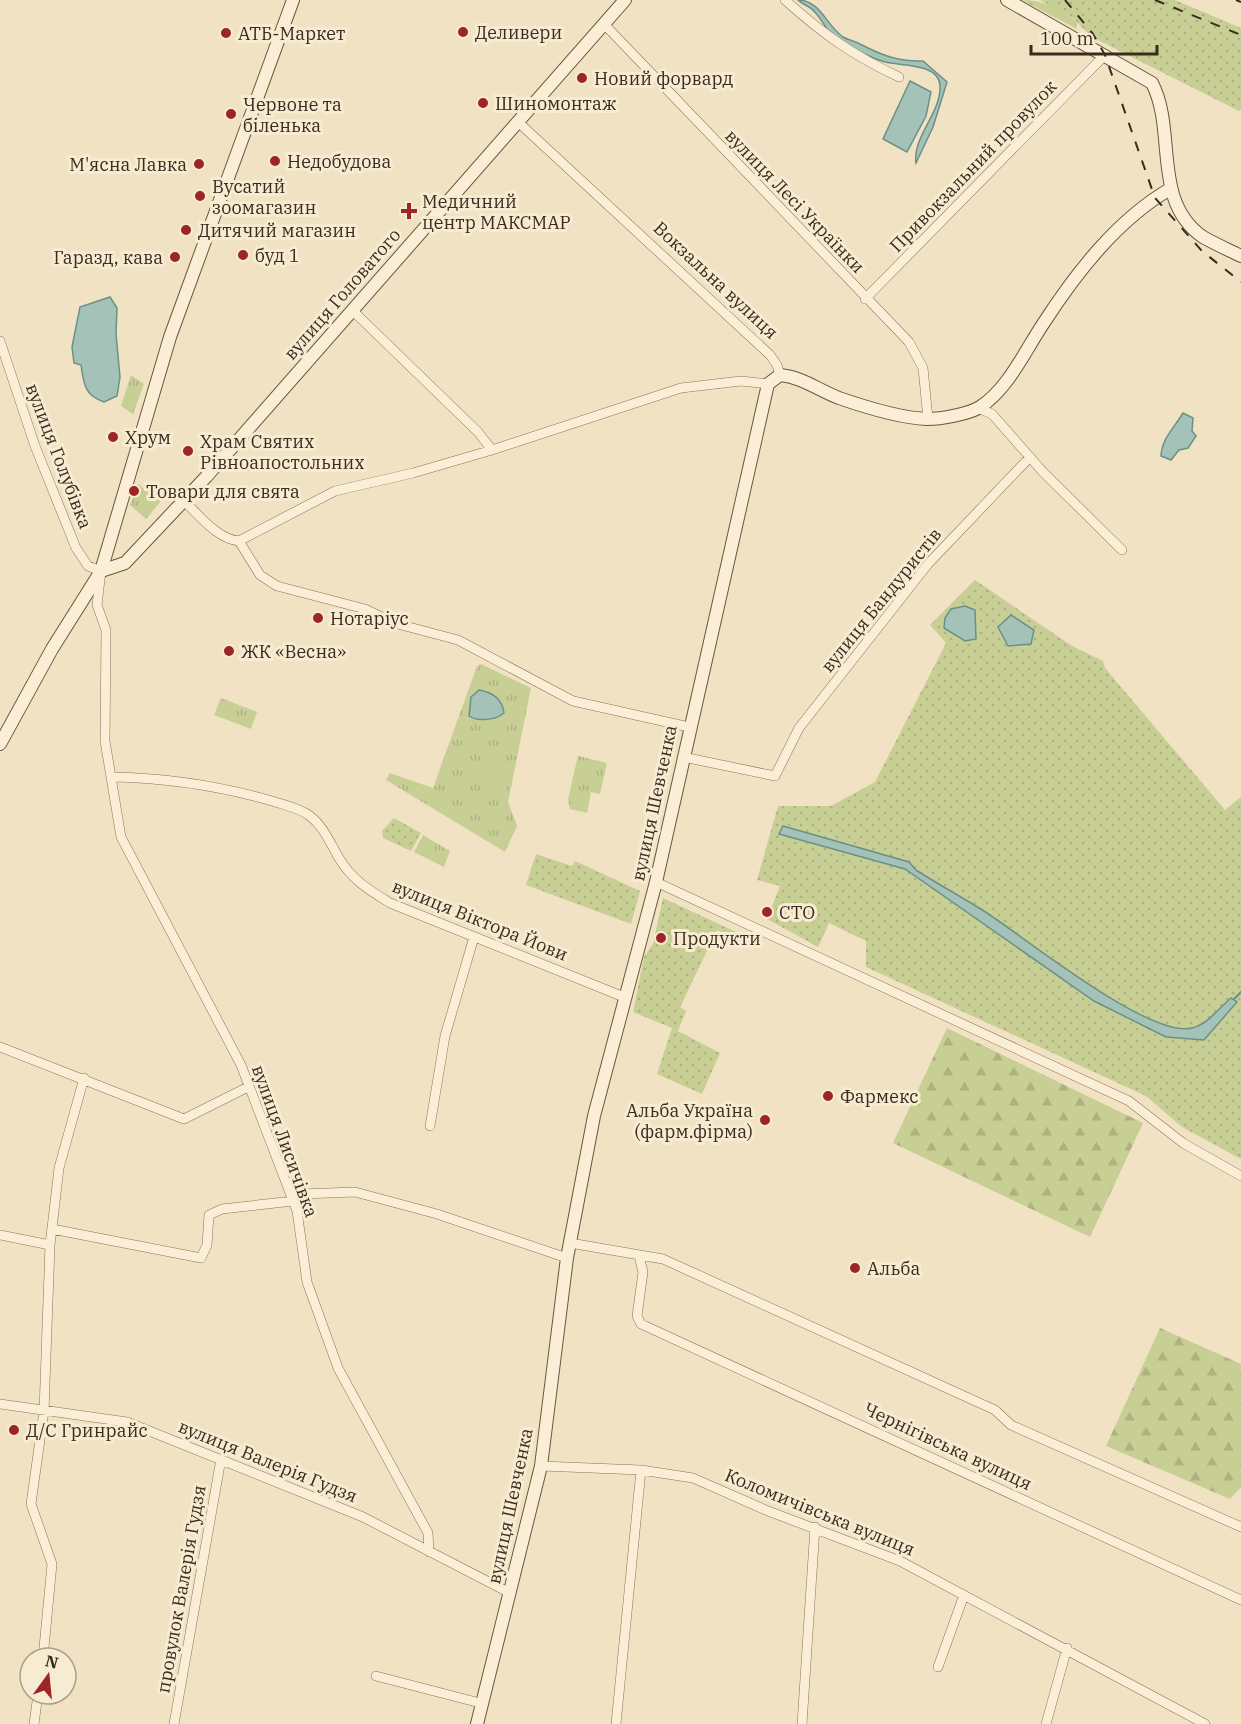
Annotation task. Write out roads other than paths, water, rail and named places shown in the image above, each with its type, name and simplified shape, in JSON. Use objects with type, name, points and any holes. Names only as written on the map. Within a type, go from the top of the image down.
[{"type":"main road","points":[[0,744],[52,649],[101,571],[170,337],[293,0]]},
{"type":"main road","name":"вулиця Головатого","points":[[101,571],[125,563],[183,500],[353,311],[625,0]]},
{"type":"main road","points":[[1007,0],[1152,82],[1162,101],[1170,189],[1181,213],[1202,236],[1241,256]]},
{"type":"main road","points":[[768,384],[780,375],[793,376],[838,397],[884,411],[928,419],[978,408],[1005,382],[1069,284],[1108,240],[1155,198],[1170,189]]},
{"type":"main road","name":"вулиця Шевченка","points":[[477,1724],[480,1703],[541,1466],[567,1258],[594,1116],[656,882],[689,727],[768,384]]},
{"type":"street","points":[[785,0],[830,40],[867,62],[899,77]]},
{"type":"street","name":"вулиця Лесі Українки","points":[[604,24],[909,342],[923,368],[928,419]]},
{"type":"street","name":"Привокзальний провулок","points":[[866,299],[1105,55]]},
{"type":"street","name":"Вокзальна вулиця","points":[[518,120],[770,355],[780,375]]},
{"type":"street","points":[[353,311],[478,432],[492,450]]},
{"type":"street","name":"вулиця Голубівка","points":[[0,341],[35,446],[76,548],[88,566],[101,571]]},
{"type":"street","points":[[183,500],[212,528],[229,540],[239,542],[335,491],[414,473],[492,450],[681,388],[741,381],[768,384]]},
{"type":"street","points":[[978,408],[992,414],[1030,457],[1122,550]]},
{"type":"street","name":"вулиця Бандуристів","points":[[683,757],[775,776],[799,728],[928,564],[1030,457]]},
{"type":"street","points":[[239,542],[260,575],[277,586],[365,609],[394,623],[458,640],[573,701],[689,727]]},
{"type":"street","name":"вулиця Лисичівка","points":[[101,571],[97,605],[106,630],[105,741],[121,837],[241,1065],[293,1201],[307,1282],[338,1368],[428,1533],[429,1552]]},
{"type":"street","name":"вулиця Віктора Йови","points":[[112,777],[151,777],[238,791],[309,814],[321,826],[340,860],[359,884],[390,903],[624,997]]},
{"type":"street","points":[[656,882],[1129,1101],[1183,1143],[1241,1176]]},
{"type":"street","points":[[430,1126],[444,1036],[474,937]]},
{"type":"street","points":[[0,1047],[184,1119],[248,1088]]},
{"type":"street","points":[[44,1646],[52,1564],[31,1504],[44,1411],[50,1245],[59,1168],[84,1078]]},
{"type":"street","points":[[52,1229],[201,1258],[207,1245],[209,1215],[222,1209],[293,1201],[301,1194],[355,1192],[437,1214],[567,1258]]},
{"type":"street","points":[[0,1235],[50,1245]]},
{"type":"street","points":[[570,1243],[663,1259],[995,1410],[1011,1425],[1241,1527]]},
{"type":"street","name":"Чернігівська вулиця","points":[[639,1256],[643,1272],[637,1316],[641,1324],[1241,1599]]},
{"type":"street","name":"вулиця Валерія Гудзя","points":[[0,1404],[127,1422],[363,1517],[510,1593]]},
{"type":"street","name":"провулок Валерія Гудзя","points":[[174,1724],[220,1459]]},
{"type":"street","name":"Коломичівська вулиця","points":[[541,1466],[641,1470],[693,1478],[768,1511],[900,1561],[1067,1648],[1205,1724]]},
{"type":"street","points":[[616,1724],[641,1470]]},
{"type":"street","points":[[802,1724],[816,1543],[815,1527]]},
{"type":"street","points":[[938,1666],[964,1595]]},
{"type":"street","points":[[1046,1724],[1067,1648]]},
{"type":"street","points":[[376,1676],[480,1703]]},
{"type":"street","points":[[34,1724],[36,1706]]},
{"type":"water","points":[[798,0],[812,4],[843,37],[890,57],[923,61],[947,82],[933,127],[916,163],[918,144],[937,105],[940,85],[938,78],[926,69],[885,62],[847,45],[829,32],[812,9]]},
{"type":"water","points":[[910,81],[931,92],[926,116],[907,152],[883,139]]},
{"type":"water","points":[[110,297],[117,308],[116,334],[120,377],[117,396],[104,402],[92,396],[86,388],[81,365],[74,363],[72,347],[80,307]]},
{"type":"water","points":[[1183,413],[1193,418],[1192,431],[1196,436],[1188,448],[1179,450],[1171,460],[1161,456],[1162,450],[1166,438]]},
{"type":"water","points":[[965,606],[975,610],[976,639],[965,641],[944,628],[945,618],[951,609]]},
{"type":"water","points":[[1011,615],[1034,630],[1031,644],[1008,646],[998,627]]},
{"type":"water","points":[[479,690],[496,697],[504,713],[487,719],[469,716],[471,697]]},
{"type":"water","points":[[783,826],[909,862],[916,870],[987,913],[1088,984],[1147,1018],[1173,1027],[1192,1028],[1208,1019],[1231,998],[1237,1002],[1204,1040],[1166,1037],[1094,1001],[905,869],[779,834]]},
{"type":"waterway","points":[[1234,999],[1241,992]]},
{"type":"railway","points":[[1065,0],[1093,34],[1105,55],[1155,198],[1202,251],[1241,282]]},
{"type":"railway","points":[[1155,0],[1241,35]]},
{"type":"railway","points":[[1236,0],[1241,2]]},
{"type":"place","name":"Деливери","points":[[463,32]]},
{"type":"place","name":"АТБ-Маркет","points":[[226,33]]},
{"type":"place","name":"Новий форвард","points":[[582,78]]},
{"type":"place","name":"Шиномонтаж","points":[[483,103]]},
{"type":"place","name":"Червоне та біленька","points":[[231,114]]},
{"type":"place","name":"Недобудова","points":[[275,161]]},
{"type":"place","name":"М'ясна Лавка","points":[[199,164]]},
{"type":"place","name":"Вусатий зоомагазин","points":[[200,196]]},
{"type":"place","name":"Медичний центр МАКСМАР","points":[[409,211]]},
{"type":"place","name":"Дитячий магазин","points":[[186,230]]},
{"type":"place","name":"буд 1","points":[[243,255]]},
{"type":"place","name":"Гаразд, кава","points":[[175,257]]},
{"type":"place","name":"Хрум","points":[[113,437]]},
{"type":"place","name":"Храм Святих Рівноапостольних","points":[[188,451]]},
{"type":"place","name":"Товари для свята","points":[[134,491]]},
{"type":"place","name":"Нотаріус","points":[[318,618]]},
{"type":"place","name":"ЖК «Весна»","points":[[229,651]]},
{"type":"place","name":"СТО","points":[[767,912]]},
{"type":"place","name":"Продукти","points":[[661,938]]},
{"type":"place","name":"Фармекс","points":[[828,1096]]},
{"type":"place","name":"Альба Україна (фарм.фірма)","points":[[765,1120]]},
{"type":"place","name":"Альба","points":[[855,1268]]},
{"type":"place","name":"Д/С Гринрайс","points":[[14,1430]]}]
